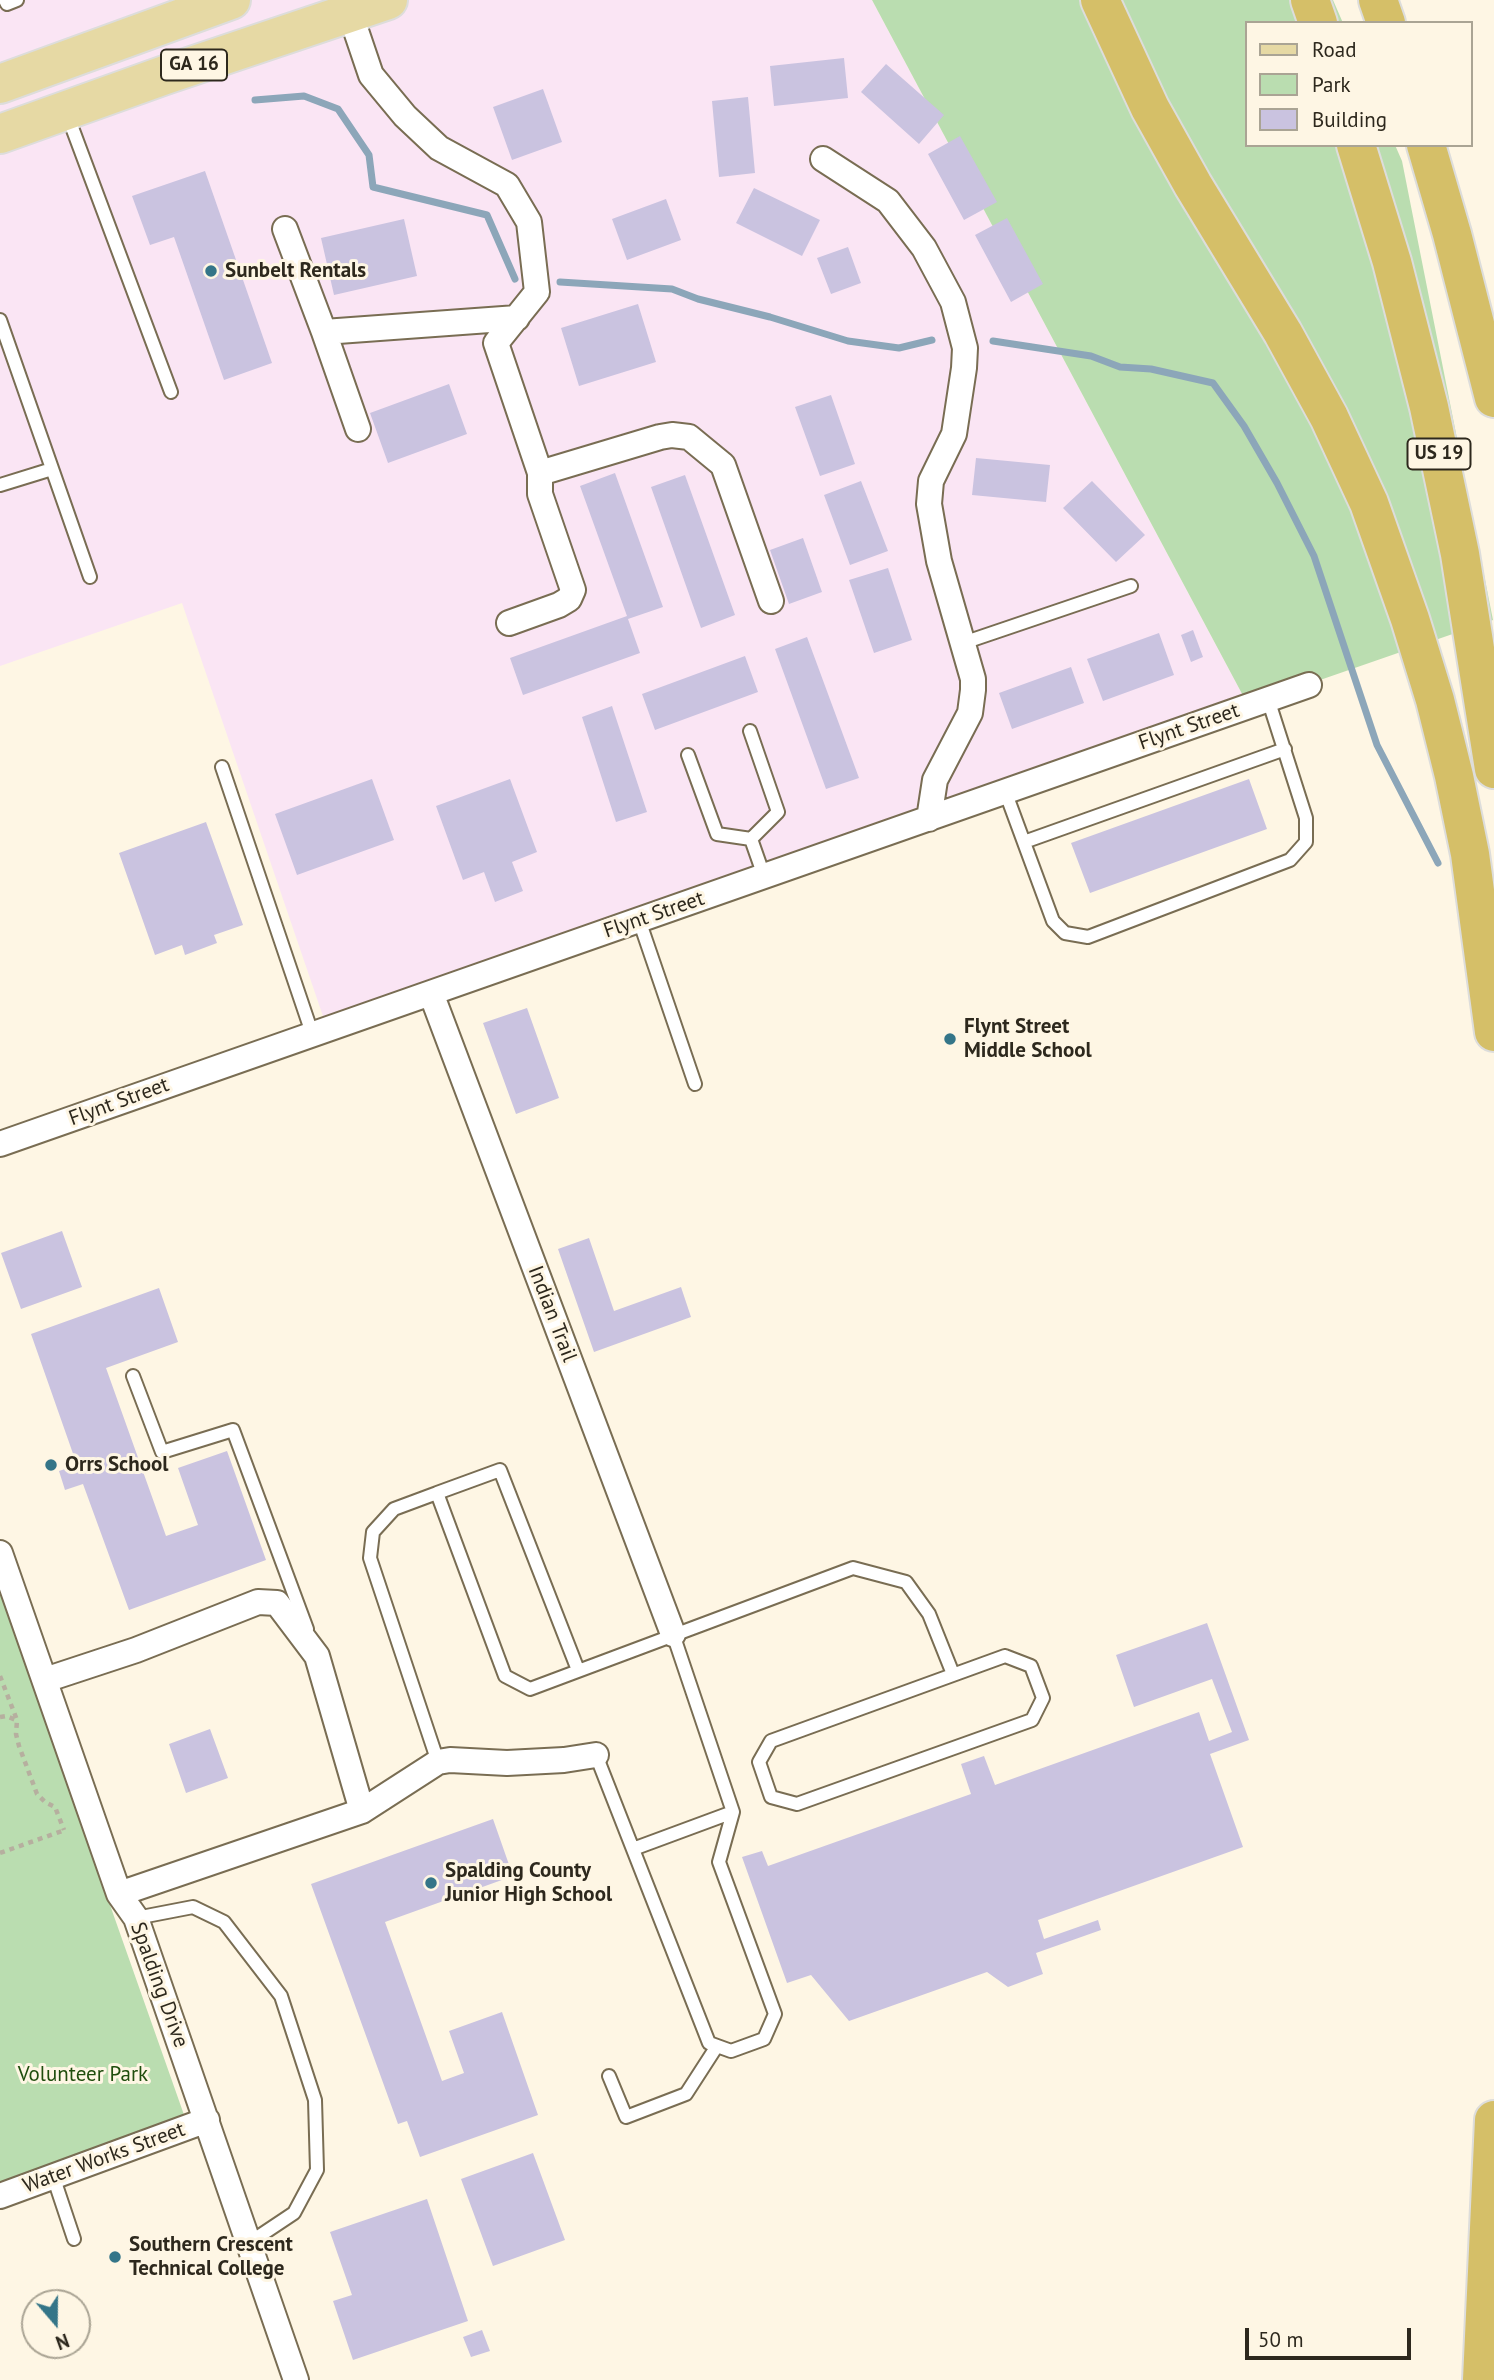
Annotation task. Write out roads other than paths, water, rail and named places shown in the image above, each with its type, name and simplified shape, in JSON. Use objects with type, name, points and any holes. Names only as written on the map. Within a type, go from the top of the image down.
[{"type":"highway","points":[[1100,0],[1150,108],[1193,185],[1283,333],[1329,417],[1369,503],[1435,699],[1454,776],[1474,879],[1494,1032]]},
{"type":"highway","points":[[1310,0],[1317,21]]},
{"type":"highway","points":[[1378,0],[1385,21]]},
{"type":"highway","name":"US 19","points":[[1357,147],[1392,262],[1429,407],[1460,554],[1494,769]]},
{"type":"highway","points":[[1427,147],[1494,398]]},
{"type":"highway","points":[[1482,2380],[1494,2120]]},
{"type":"main road","name":"GA 16","points":[[0,84],[231,0]]},
{"type":"main road","name":"GA 16","points":[[0,134],[347,6],[388,0]]},
{"type":"street","points":[[347,6],[371,75],[405,116],[439,148],[507,185],[529,222],[537,292],[496,343],[540,473],[540,494],[573,590],[569,599],[559,605],[509,623]]},
{"type":"street","points":[[822,159],[888,201],[924,247],[953,302],[965,348],[954,434],[931,481],[929,504],[939,561],[973,679],[970,713],[935,780],[929,818]]},
{"type":"street","points":[[285,229],[358,429]]},
{"type":"street","points":[[324,332],[517,318]]},
{"type":"street","points":[[540,473],[660,437],[689,437],[723,465],[771,601]]},
{"type":"street","name":"Flynt Street","points":[[0,1144],[1309,685]]},
{"type":"street","name":"Indian Trail","points":[[431,993],[673,1634]]},
{"type":"street","name":"Spalding Drive","points":[[0,1553],[119,1894],[136,1918],[296,2380]]},
{"type":"street","points":[[45,1680],[136,1650],[258,1602],[277,1603],[317,1656],[362,1811]]},
{"type":"street","points":[[119,1894],[362,1811],[438,1762],[450,1760],[507,1763],[564,1760],[596,1755]]},
{"type":"street","name":"Water Works Street","points":[[0,2196],[207,2120]]},
{"type":"lane","points":[[5,0],[7,4],[17,0]]},
{"type":"lane","points":[[66,110],[171,392]]},
{"type":"lane","points":[[0,320],[90,577]]},
{"type":"lane","points":[[0,485],[52,468]]},
{"type":"lane","points":[[963,643],[1131,586]]},
{"type":"lane","points":[[1005,791],[1053,921],[1065,933],[1088,937],[1290,860],[1306,842],[1306,818],[1268,699]]},
{"type":"lane","points":[[750,731],[778,812],[751,839]]},
{"type":"lane","points":[[1024,842],[1285,749]]},
{"type":"lane","points":[[688,755],[717,834],[751,839]]},
{"type":"lane","points":[[222,768],[312,1033]]},
{"type":"lane","points":[[751,839],[764,876]]},
{"type":"lane","points":[[639,920],[695,1084]]},
{"type":"lane","points":[[133,1376],[162,1452],[233,1430],[317,1656]]},
{"type":"lane","points":[[438,1762],[370,1558],[373,1532],[394,1509],[500,1470],[578,1670]]},
{"type":"lane","points":[[437,1493],[505,1676],[530,1689],[853,1567],[906,1582],[929,1614],[953,1674]]},
{"type":"lane","points":[[596,1755],[709,2043],[731,2051],[764,2039],[775,2014],[719,1862],[733,1812],[673,1634]]},
{"type":"lane","points":[[1005,1656],[1031,1665],[1043,1698],[1032,1720],[797,1804],[771,1797],[759,1762],[771,1741],[953,1674],[1005,1656]]},
{"type":"lane","points":[[633,1849],[733,1812]]},
{"type":"lane","points":[[136,1918],[193,1907],[224,1922],[281,1996],[315,2099],[317,2170],[294,2213],[249,2243]]},
{"type":"lane","points":[[609,2076],[626,2117],[686,2094],[717,2046]]},
{"type":"lane","points":[[53,2176],[74,2239]]},
{"type":"waterway","points":[[255,100],[304,96],[338,109],[369,155],[373,187],[487,215],[515,279]]},
{"type":"waterway","points":[[560,282],[672,289],[698,299],[848,341],[899,348],[932,340]]},
{"type":"waterway","points":[[993,341],[1091,356],[1120,367],[1151,369],[1213,383],[1244,426],[1314,556],[1377,745],[1438,863]]},
{"type":"place","name":"Sunbelt Rentals","points":[[211,271]]},
{"type":"place","name":"Flynt Street Middle School","points":[[950,1039]]},
{"type":"place","name":"Orrs School","points":[[51,1465]]},
{"type":"place","name":"Spalding County Junior High School","points":[[431,1883]]},
{"type":"place","name":"Southern Crescent Technical College","points":[[115,2257]]},
{"type":"park label","name":"Volunteer Park","points":[[83,2075]]}]
